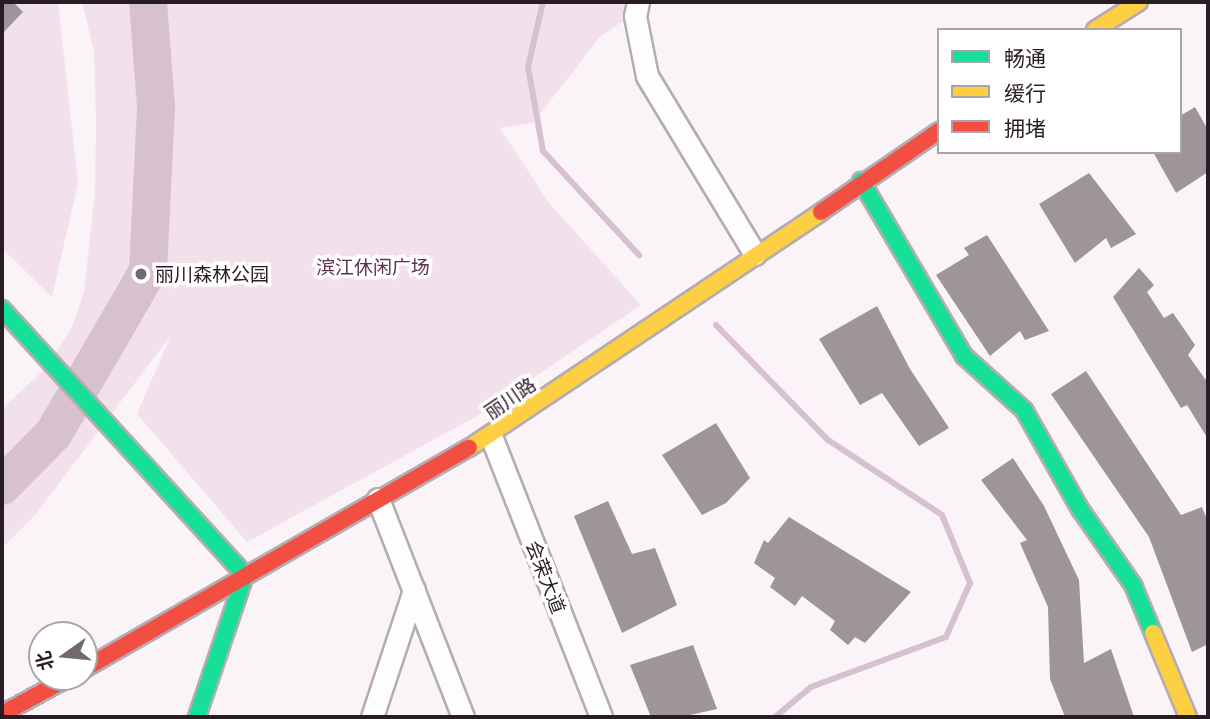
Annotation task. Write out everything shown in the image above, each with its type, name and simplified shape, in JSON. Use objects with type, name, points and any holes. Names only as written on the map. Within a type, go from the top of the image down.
[{"type":"main road","points":[[1098,28],[1139,2]]},
{"type":"main road","name":"丽川路","points":[[98,661],[491,436],[861,181],[937,132]]},
{"type":"main road","points":[[861,181],[964,356],[1024,410],[1080,509],[1133,585],[1190,717]]},
{"type":"main road","points":[[2,309],[33,339],[245,575],[197,717]]},
{"type":"main road","points":[[2,714],[44,691]]},
{"type":"street","points":[[638,2],[635,16],[647,76],[755,254]]},
{"type":"street","name":"会荣大道","points":[[491,436],[601,717]]},
{"type":"street","points":[[379,499],[463,717]]},
{"type":"street","points":[[372,717],[414,590]]},
{"type":"street","points":[[1190,717],[1208,712]]},
{"type":"green space","points":[[2,2],[58,2],[78,183],[52,297],[2,248]]},
{"type":"green space","name":"滨江休闲广场","points":[[82,2],[650,2],[599,38],[533,123],[500,128],[549,203],[641,305],[477,416],[247,542],[137,414],[171,335],[36,514],[2,548],[2,409],[47,367],[72,327],[84,292],[95,192],[96,119],[94,51]]},
{"type":"building","points":[[2,2],[13,2],[23,12],[2,34]]},
{"type":"building","points":[[1195,107],[1208,130],[1208,172],[1176,193],[1154,154],[1182,154],[1182,115]]},
{"type":"building","points":[[1089,173],[1136,234],[1111,248],[1106,238],[1075,263],[1039,204]]},
{"type":"building","points":[[987,235],[1049,331],[1025,340],[1020,331],[990,356],[936,275],[969,255],[964,248]]},
{"type":"building","points":[[1139,268],[1154,285],[1147,292],[1164,318],[1173,313],[1195,345],[1188,355],[1208,383],[1208,439],[1187,405],[1181,408],[1113,297]]},
{"type":"building","points":[[877,306],[910,369],[949,428],[919,446],[882,393],[860,405],[819,339]]},
{"type":"building","points":[[1086,371],[1181,515],[1202,507],[1208,522],[1208,644],[1192,652],[1149,537],[1051,394]]},
{"type":"building","points":[[716,423],[750,478],[726,503],[702,515],[662,455]]},
{"type":"building","points":[[1013,458],[1044,506],[1079,580],[1084,663],[1111,649],[1134,717],[1065,717],[1050,679],[1048,607],[1020,543],[1027,540],[981,480]]},
{"type":"building","points":[[608,501],[632,554],[655,548],[677,605],[622,633],[574,516]]},
{"type":"building","points":[[789,517],[911,592],[865,643],[855,637],[848,645],[830,630],[835,621],[802,596],[795,606],[770,587],[775,578],[754,563],[764,540],[768,543]]},
{"type":"building","points":[[693,645],[717,709],[681,717],[651,717],[630,665]]},
{"type":"waterway","points":[[2,486],[54,433],[148,271],[156,106],[148,2]]},
{"type":"waterway","points":[[543,2],[528,67],[543,151],[639,255]]},
{"type":"waterway","points":[[716,325],[828,440],[942,515],[970,583],[946,637],[811,687],[775,717]]},
{"type":"traffic: fast","points":[[861,181],[964,356],[1024,410],[1080,509],[1133,585],[1153,633]]},
{"type":"traffic: fast","points":[[2,309],[245,575],[197,717]]},
{"type":"traffic: slow","points":[[1098,28],[1139,2]]},
{"type":"traffic: slow","points":[[469,448],[821,212]]},
{"type":"traffic: slow","points":[[1153,633],[1188,717]]},
{"type":"traffic: jam","points":[[821,212],[937,132]]},
{"type":"traffic: jam","points":[[98,661],[469,448]]},
{"type":"traffic: jam","points":[[2,714],[44,691]]},
{"type":"place","name":"丽川森林公园","points":[[141,274]]}]
